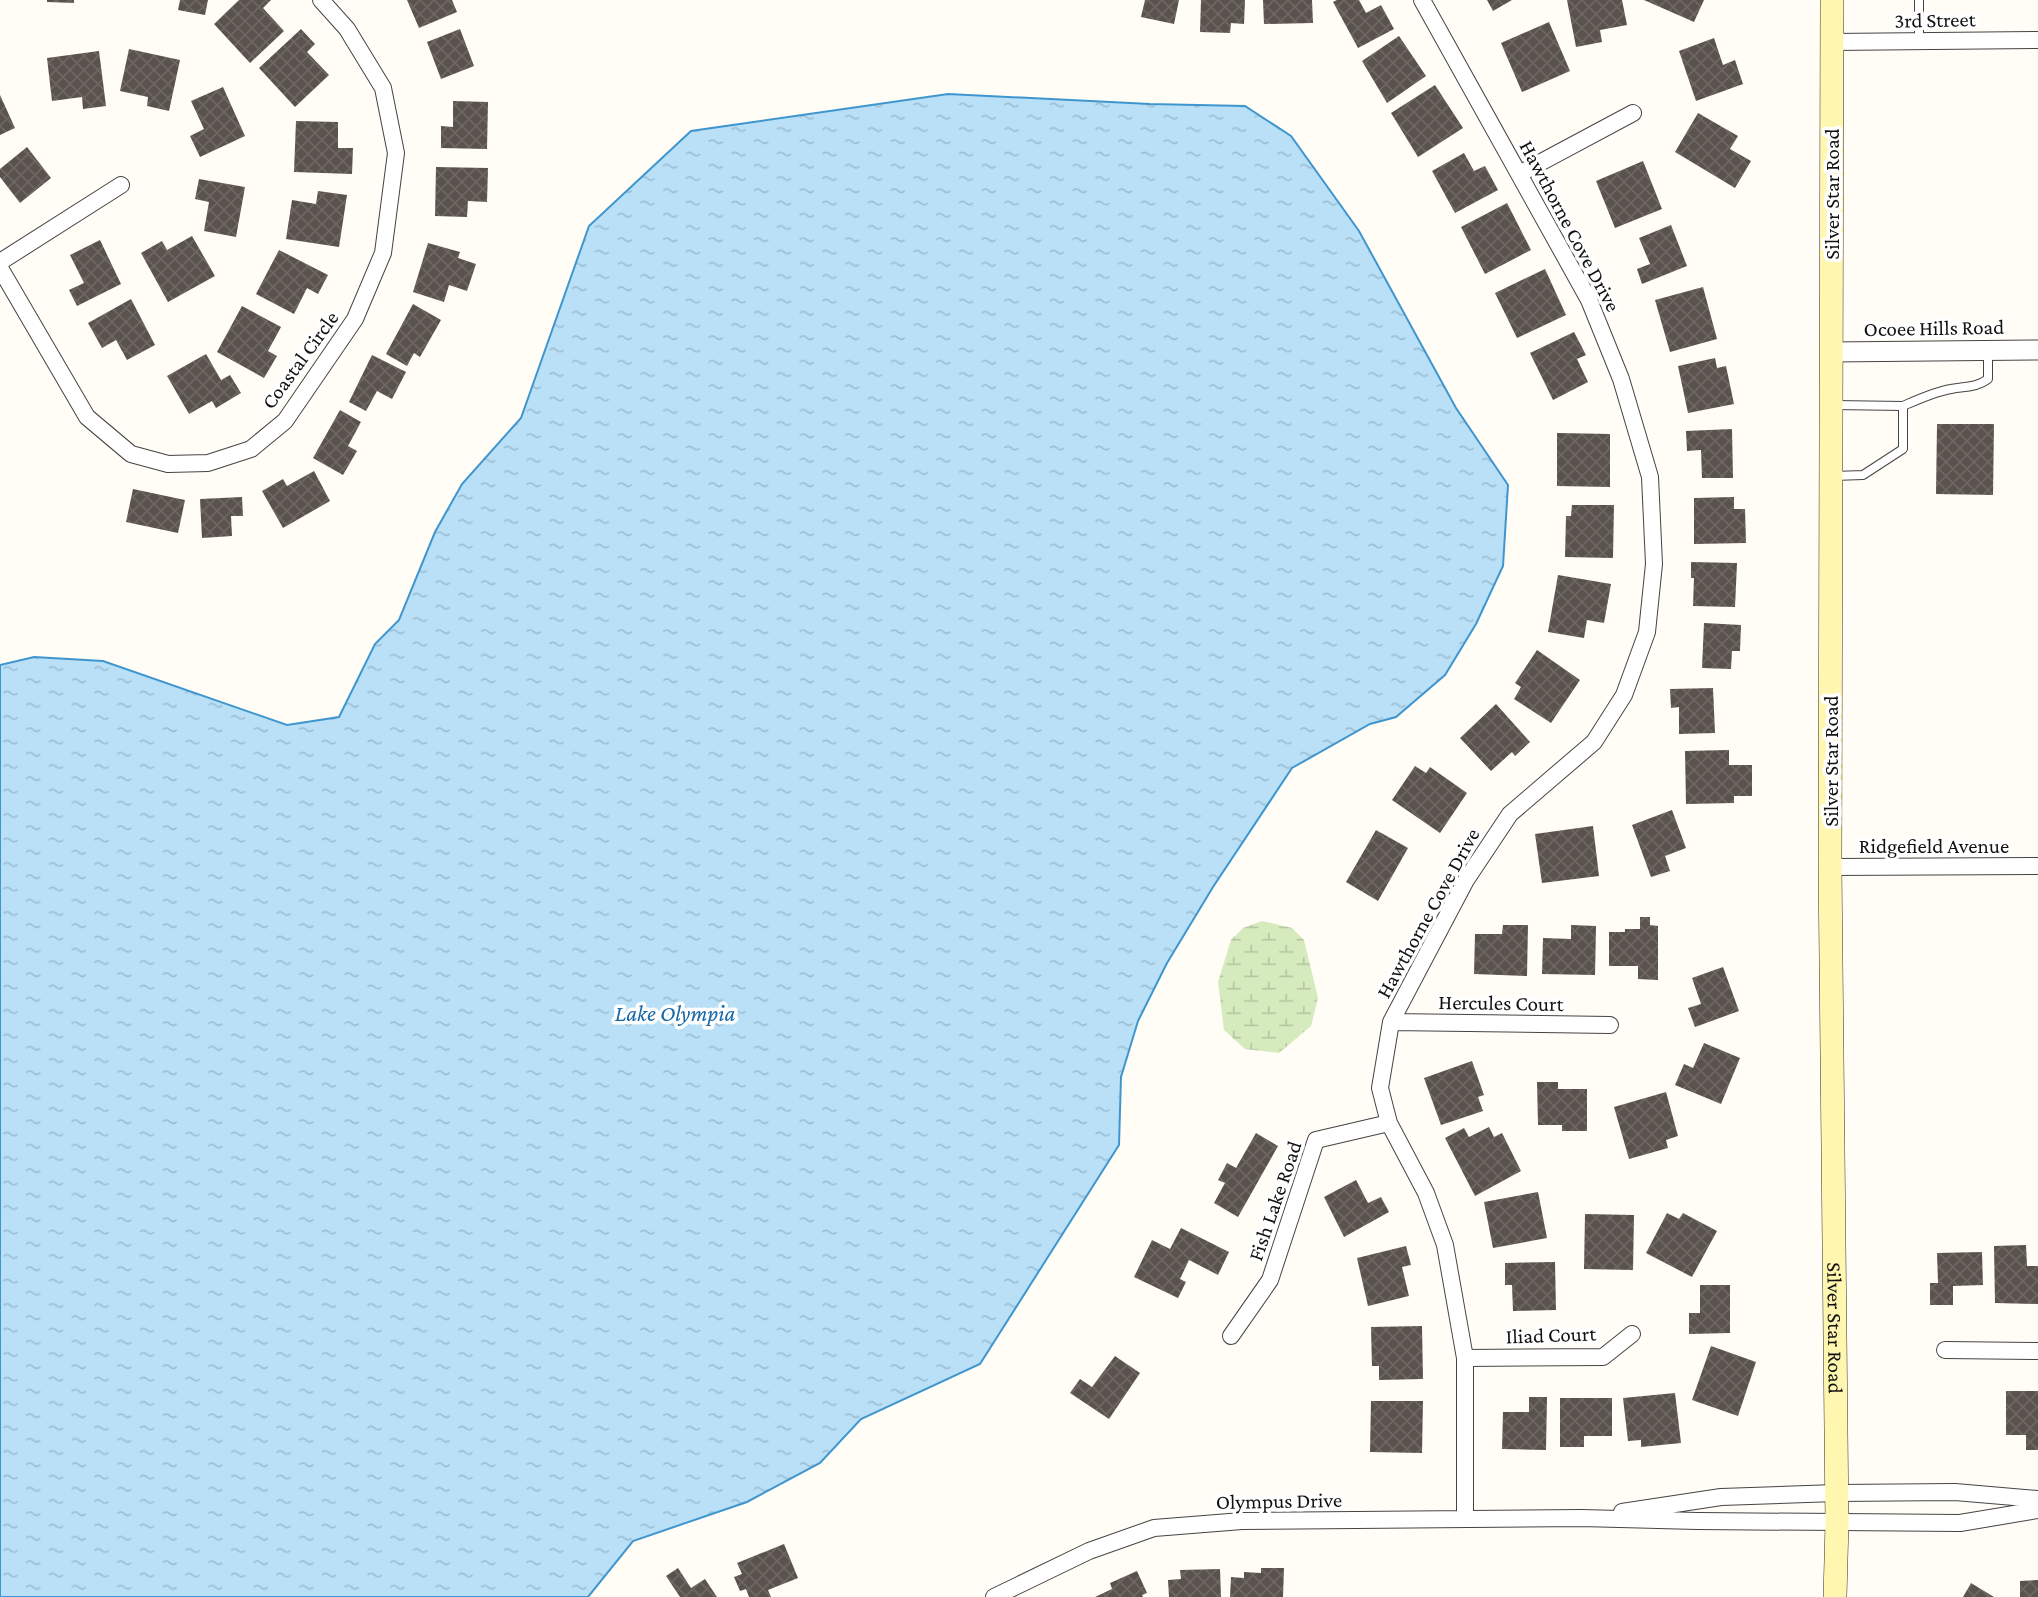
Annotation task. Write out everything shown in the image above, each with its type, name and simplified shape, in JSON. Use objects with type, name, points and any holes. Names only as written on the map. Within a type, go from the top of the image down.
[{"type":"main road","name":"Silver Star Road","points":[[1832,0],[1830,867],[1837,1522],[1835,1597]]},
{"type":"main road","name":"Silver Star Road","points":[[1837,1522],[1846,1597]]},
{"type":"street","name":"Coastal Circle","points":[[0,268],[87,417],[131,454],[168,464],[208,463],[251,449],[285,421],[355,319],[383,253],[396,153],[383,88],[347,29],[321,0]]},
{"type":"street","name":"Hawthorne Cove Drive","points":[[1422,0],[1589,300],[1621,379],[1650,477],[1654,564],[1647,632],[1624,695],[1594,742],[1510,814],[1466,880],[1391,1022],[1380,1088],[1389,1123],[1426,1193],[1445,1245],[1465,1358],[1465,1519]]},
{"type":"street","name":"3rd Street","points":[[1832,42],[2038,40]]},
{"type":"street","points":[[1519,174],[1633,113]]},
{"type":"street","points":[[0,262],[121,185]]},
{"type":"street","name":"Ocoee Hills Road","points":[[1831,352],[2038,350]]},
{"type":"street","name":"Ridgefield Avenue","points":[[1830,867],[2038,866]]},
{"type":"street","name":"Hercules Court","points":[[1391,1022],[1610,1025]]},
{"type":"street","name":"Fish Lake Road","points":[[1231,1336],[1270,1280],[1316,1140],[1389,1123]]},
{"type":"street","name":"Iliad Court","points":[[1465,1358],[1603,1357],[1632,1334]]},
{"type":"street","points":[[1945,1350],[2038,1350]]},
{"type":"street","name":"Olympus Drive","points":[[1581,1518],[1721,1497],[1955,1492],[2038,1499]]},
{"type":"street","name":"Olympus Drive","points":[[994,1597],[1088,1551],[1154,1528],[1242,1521],[1581,1518],[1959,1523],[2038,1510]]},
{"type":"lane","points":[[1919,0],[1919,41]]},
{"type":"lane","points":[[1831,405],[1903,406],[1942,391],[1981,384],[1988,379],[1988,350]]},
{"type":"lane","points":[[1831,476],[1863,475],[1903,449],[1903,406]]},
{"type":"green space","points":[[1262,921],[1292,928],[1304,940],[1318,998],[1311,1026],[1279,1053],[1245,1049],[1224,1030],[1218,982],[1231,940],[1243,928]]},
{"type":"water","name":"Lake Olympia","points":[[948,94],[1245,106],[1291,136],[1359,231],[1456,408],[1508,485],[1503,566],[1476,624],[1445,675],[1396,717],[1370,724],[1292,768],[1213,887],[1167,963],[1138,1021],[1121,1077],[1119,1145],[980,1364],[861,1419],[820,1463],[747,1502],[633,1541],[588,1597],[0,1597],[0,665],[34,657],[103,661],[287,725],[339,717],[375,644],[399,620],[435,532],[462,484],[521,418],[589,226],[691,131]]},
{"type":"building","points":[[74,0],[74,3],[47,2]]},
{"type":"building","points":[[180,0],[208,0],[205,15],[178,10]]},
{"type":"building","points":[[239,0],[271,0],[263,8],[284,31],[250,63],[214,24]]},
{"type":"building","points":[[407,0],[452,0],[457,12],[419,28]]},
{"type":"building","points":[[1145,0],[1179,0],[1174,24],[1141,17]]},
{"type":"building","points":[[1201,0],[1245,0],[1244,24],[1231,23],[1230,33],[1200,32]]},
{"type":"building","points":[[1263,0],[1312,0],[1313,23],[1264,24]]},
{"type":"building","points":[[1359,0],[1366,13],[1381,5],[1394,29],[1358,48],[1333,2]]},
{"type":"building","points":[[1487,0],[1512,0],[1493,11]]},
{"type":"building","points":[[1567,0],[1622,0],[1627,25],[1600,30],[1602,42],[1576,47]]},
{"type":"building","points":[[1644,0],[1704,0],[1694,22]]},
{"type":"building","points":[[1549,22],[1570,71],[1522,92],[1501,43]]},
{"type":"building","points":[[301,29],[315,44],[307,52],[329,75],[295,107],[259,68]]},
{"type":"building","points":[[460,29],[474,66],[441,79],[427,42]]},
{"type":"building","points":[[1399,36],[1426,76],[1387,103],[1362,61]]},
{"type":"building","points":[[1714,38],[1723,65],[1735,60],[1743,84],[1696,101],[1679,51]]},
{"type":"building","points":[[129,49],[180,60],[169,111],[147,106],[148,97],[120,91]]},
{"type":"building","points":[[99,51],[106,106],[83,109],[82,97],[52,101],[47,58]]},
{"type":"building","points":[[1435,85],[1463,128],[1418,157],[1391,113]]},
{"type":"building","points":[[223,87],[245,136],[200,157],[190,136],[204,129],[191,101]]},
{"type":"building","points":[[0,95],[15,128],[0,135]]},
{"type":"building","points":[[453,101],[488,102],[487,149],[441,148],[441,126],[453,127]]},
{"type":"building","points":[[1698,113],[1738,136],[1730,149],[1751,161],[1735,188],[1675,152]]},
{"type":"building","points":[[296,121],[338,122],[338,148],[353,148],[352,174],[294,172]]},
{"type":"building","points":[[27,147],[51,178],[20,203],[0,177],[0,169]]},
{"type":"building","points":[[1464,153],[1474,171],[1485,166],[1498,190],[1455,213],[1432,171]]},
{"type":"building","points":[[1643,161],[1662,209],[1615,228],[1596,181]]},
{"type":"building","points":[[436,167],[488,168],[487,202],[468,201],[467,217],[435,216]]},
{"type":"building","points":[[199,179],[245,187],[236,237],[204,231],[209,202],[195,199]]},
{"type":"building","points":[[318,191],[347,195],[339,247],[286,239],[292,200],[316,204]]},
{"type":"building","points":[[1507,203],[1531,250],[1485,274],[1461,227]]},
{"type":"building","points":[[1671,225],[1687,266],[1642,284],[1637,269],[1650,264],[1639,238]]},
{"type":"building","points":[[192,236],[215,276],[168,302],[141,253],[162,241],[167,250]]},
{"type":"building","points":[[100,240],[121,284],[77,306],[69,290],[84,283],[70,255]]},
{"type":"building","points":[[428,243],[460,252],[458,258],[476,264],[467,291],[449,285],[444,302],[413,292]]},
{"type":"building","points":[[279,250],[328,275],[318,294],[307,288],[294,314],[256,294]]},
{"type":"building","points":[[1545,269],[1566,315],[1517,338],[1495,293]]},
{"type":"building","points":[[1703,287],[1717,339],[1670,352],[1655,300]]},
{"type":"building","points":[[131,299],[155,345],[127,360],[116,340],[102,348],[88,323]]},
{"type":"building","points":[[413,304],[441,320],[420,357],[414,353],[407,366],[386,354]]},
{"type":"building","points":[[242,306],[281,327],[268,351],[277,356],[264,378],[217,352]]},
{"type":"building","points":[[1574,332],[1586,355],[1577,359],[1588,382],[1553,400],[1530,353]]},
{"type":"building","points":[[206,354],[221,380],[230,375],[241,393],[216,408],[212,401],[189,414],[167,376]]},
{"type":"building","points":[[372,355],[406,372],[392,399],[377,391],[366,411],[349,402]]},
{"type":"building","points":[[1715,358],[1717,368],[1726,366],[1734,404],[1688,413],[1678,366]]},
{"type":"building","points":[[340,410],[361,422],[348,446],[357,451],[343,475],[313,458]]},
{"type":"building","points":[[1937,424],[1994,424],[1993,495],[1936,494]]},
{"type":"building","points":[[1732,429],[1733,478],[1702,478],[1701,450],[1687,451],[1686,431]]},
{"type":"building","points":[[1557,433],[1610,434],[1610,487],[1557,486]]},
{"type":"building","points":[[314,471],[330,501],[283,528],[262,491],[283,479],[287,486]]},
{"type":"building","points":[[133,489],[185,500],[178,533],[126,522]]},
{"type":"building","points":[[242,497],[243,516],[231,516],[232,536],[202,538],[200,499]]},
{"type":"building","points":[[1734,497],[1734,509],[1745,509],[1746,543],[1694,544],[1694,498]]},
{"type":"building","points":[[1572,505],[1614,505],[1613,558],[1565,557],[1566,516],[1571,516]]},
{"type":"building","points":[[1691,562],[1737,563],[1735,607],[1693,606],[1694,578],[1691,578]]},
{"type":"building","points":[[1558,575],[1611,584],[1604,623],[1587,620],[1584,638],[1548,632]]},
{"type":"building","points":[[1704,623],[1741,625],[1740,651],[1732,651],[1731,669],[1702,668]]},
{"type":"building","points":[[1537,650],[1580,680],[1551,723],[1514,699],[1521,687],[1515,683]]},
{"type":"building","points":[[1713,688],[1715,733],[1679,734],[1679,707],[1671,708],[1670,689]]},
{"type":"building","points":[[1496,704],[1530,742],[1515,756],[1512,752],[1491,771],[1460,738]]},
{"type":"building","points":[[1729,750],[1729,765],[1752,765],[1752,796],[1734,796],[1734,803],[1686,804],[1685,751]]},
{"type":"building","points":[[1415,766],[1426,773],[1430,767],[1467,793],[1440,833],[1392,800]]},
{"type":"building","points":[[1672,810],[1686,848],[1665,856],[1670,871],[1651,877],[1632,825]]},
{"type":"building","points":[[1593,826],[1599,876],[1542,883],[1535,834]]},
{"type":"building","points":[[1376,830],[1408,848],[1378,901],[1346,882]]},
{"type":"building","points":[[1640,917],[1650,917],[1650,925],[1658,926],[1658,980],[1638,979],[1638,966],[1609,966],[1609,932],[1640,929]]},
{"type":"building","points":[[1503,925],[1528,925],[1527,976],[1474,974],[1475,934],[1502,934]]},
{"type":"building","points":[[1571,925],[1596,926],[1595,975],[1542,974],[1543,938],[1571,939]]},
{"type":"building","points":[[1723,967],[1739,1011],[1695,1027],[1688,1008],[1701,1004],[1692,978]]},
{"type":"building","points":[[1704,1043],[1740,1058],[1721,1104],[1675,1085],[1684,1064],[1693,1068]]},
{"type":"building","points":[[1472,1061],[1484,1095],[1478,1097],[1483,1111],[1441,1125],[1424,1078]]},
{"type":"building","points":[[1537,1082],[1558,1082],[1558,1089],[1587,1089],[1587,1131],[1562,1131],[1562,1125],[1538,1125]]},
{"type":"building","points":[[1666,1092],[1678,1136],[1666,1140],[1668,1148],[1629,1159],[1614,1107]]},
{"type":"building","points":[[1489,1127],[1494,1137],[1502,1133],[1521,1171],[1475,1196],[1445,1138],[1464,1128],[1469,1137]]},
{"type":"building","points":[[1256,1133],[1278,1146],[1238,1217],[1214,1203],[1225,1183],[1218,1180],[1227,1163],[1236,1168]]},
{"type":"building","points":[[1356,1180],[1368,1203],[1381,1197],[1389,1212],[1344,1237],[1324,1197]]},
{"type":"building","points":[[1538,1192],[1547,1238],[1493,1248],[1484,1202]]},
{"type":"building","points":[[1667,1213],[1679,1219],[1683,1213],[1717,1231],[1692,1277],[1646,1253]]},
{"type":"building","points":[[1585,1214],[1634,1215],[1633,1270],[1584,1269]]},
{"type":"building","points":[[1181,1228],[1229,1252],[1218,1275],[1189,1260],[1180,1279],[1186,1282],[1178,1298],[1134,1277],[1152,1240],[1170,1249]]},
{"type":"building","points":[[2026,1245],[2027,1266],[2038,1266],[2038,1304],[1995,1303],[1994,1246]]},
{"type":"building","points":[[1406,1246],[1411,1265],[1402,1267],[1409,1296],[1368,1306],[1357,1258]]},
{"type":"building","points":[[1982,1252],[1983,1285],[1953,1286],[1953,1305],[1930,1305],[1930,1283],[1938,1283],[1937,1253]]},
{"type":"building","points":[[1555,1262],[1556,1310],[1513,1311],[1512,1285],[1505,1285],[1505,1263]]},
{"type":"building","points":[[1700,1285],[1730,1285],[1730,1333],[1689,1334],[1689,1313],[1700,1313]]},
{"type":"building","points":[[1422,1326],[1423,1379],[1379,1380],[1379,1366],[1372,1366],[1371,1327]]},
{"type":"building","points":[[1711,1346],[1756,1362],[1738,1416],[1692,1400]]},
{"type":"building","points":[[1115,1356],[1140,1373],[1109,1419],[1070,1393],[1080,1379],[1092,1387]]},
{"type":"building","points":[[2006,1391],[2038,1391],[2038,1450],[2026,1450],[2026,1435],[2006,1435]]},
{"type":"building","points":[[1675,1393],[1681,1443],[1641,1447],[1641,1440],[1628,1441],[1623,1398]]},
{"type":"building","points":[[1529,1397],[1547,1397],[1546,1450],[1502,1449],[1503,1412],[1529,1412]]},
{"type":"building","points":[[1560,1398],[1612,1398],[1612,1436],[1584,1436],[1584,1447],[1560,1447]]},
{"type":"building","points":[[1371,1401],[1423,1401],[1422,1453],[1370,1452]]},
{"type":"building","points":[[784,1544],[798,1578],[768,1590],[771,1597],[749,1597],[746,1589],[740,1591],[734,1577],[742,1574],[737,1563]]},
{"type":"building","points":[[678,1568],[691,1588],[705,1579],[717,1597],[680,1597],[666,1576]]},
{"type":"building","points":[[1261,1568],[1284,1568],[1283,1597],[1230,1597],[1231,1577],[1244,1578],[1244,1572],[1261,1573]]},
{"type":"building","points":[[1220,1569],[1221,1597],[1169,1597],[1168,1580],[1181,1579],[1180,1570]]},
{"type":"building","points":[[1137,1571],[1147,1593],[1142,1595],[1143,1597],[1095,1597],[1112,1589],[1110,1583]]},
{"type":"building","points":[[2038,1580],[2038,1597],[2020,1597],[2020,1581]]},
{"type":"building","points":[[1971,1583],[1994,1597],[1963,1597]]}]
